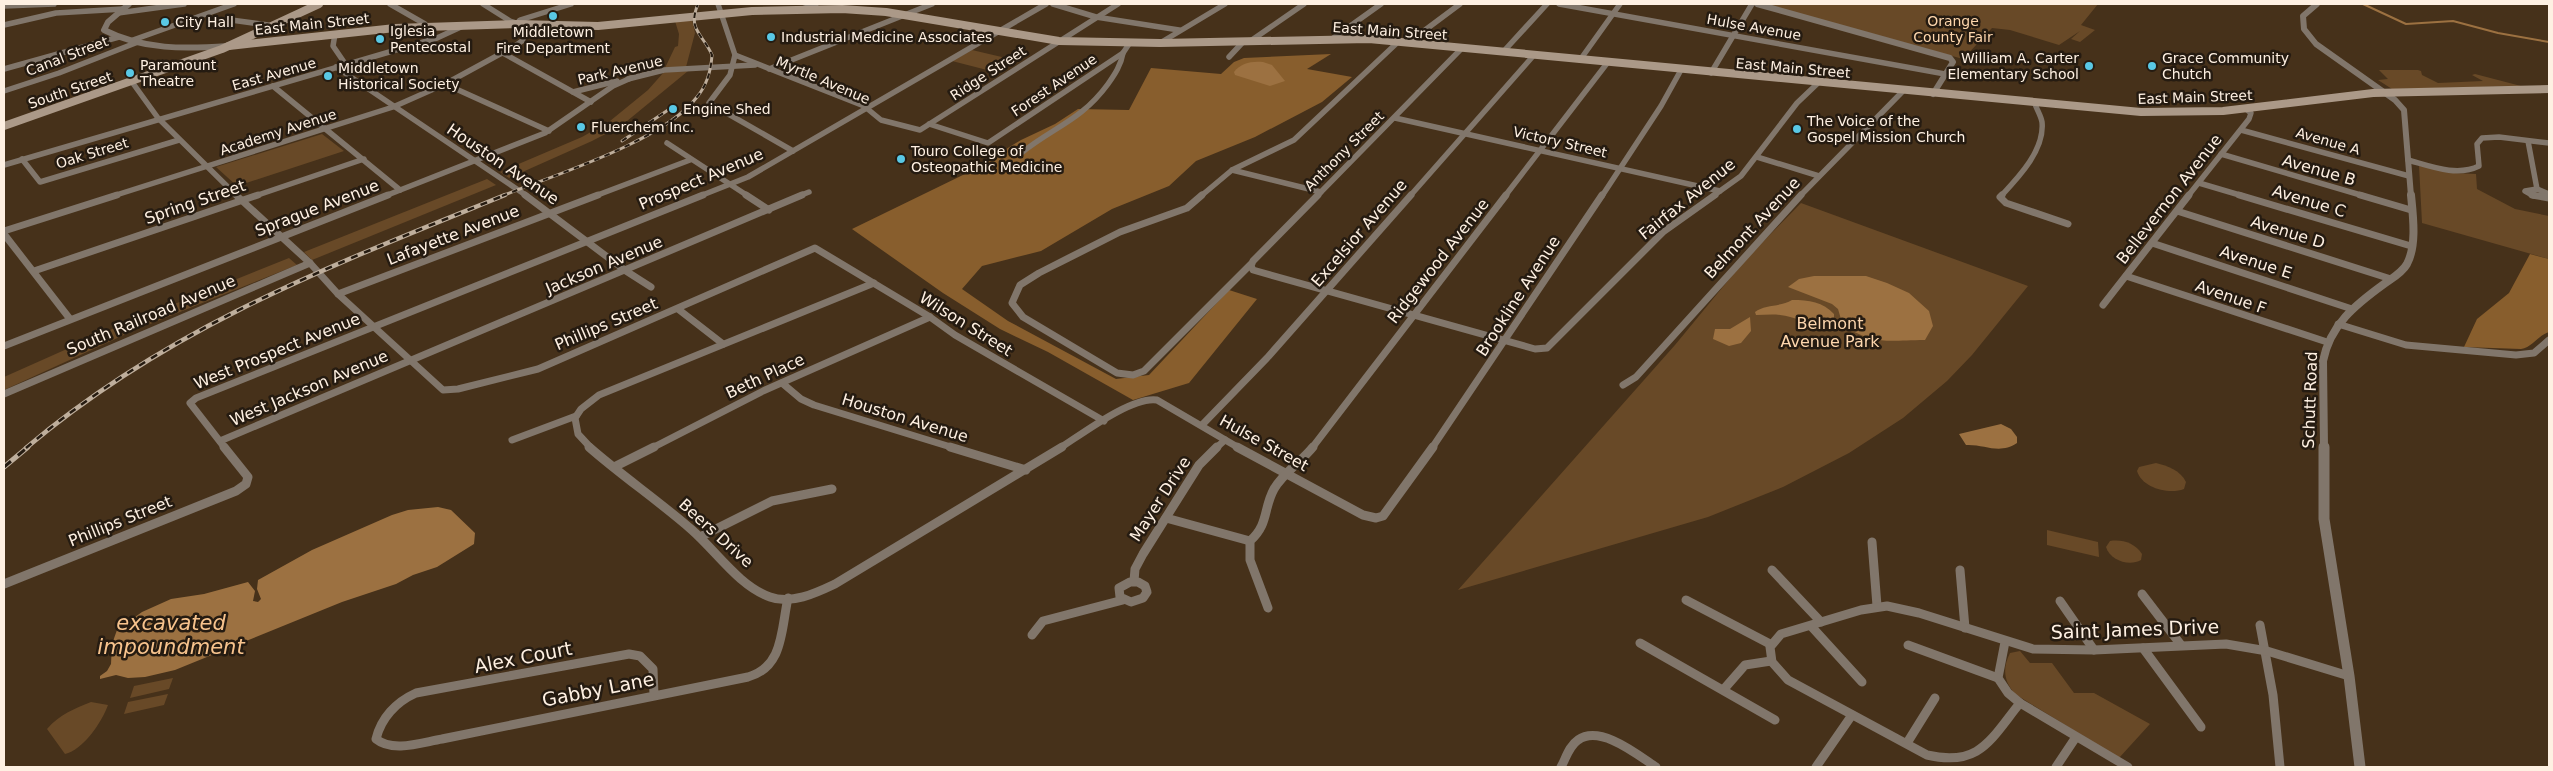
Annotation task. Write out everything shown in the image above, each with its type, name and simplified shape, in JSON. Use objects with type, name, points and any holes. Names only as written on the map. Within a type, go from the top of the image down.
[{"type":"main road","points":[[229,46],[319,4]]},
{"type":"main road","name":"East Main Street","points":[[229,46],[334,34],[424,27],[517,24],[598,26],[722,14],[802,9],[842,9],[904,15],[996,32],[1059,41],[1129,44],[1332,39],[1399,41],[1711,73],[2035,104],[2141,112],[2198,112],[2246,109],[2348,96],[2389,93],[2549,89]]},
{"type":"main road","name":"South Street","points":[[4,126],[229,46]]},
{"type":"street","points":[[12,6],[18,4]]},
{"type":"street","points":[[4,6],[54,4]]},
{"type":"street","points":[[129,4],[104,27],[107,32],[135,41],[177,49],[229,46]]},
{"type":"street","points":[[4,25],[56,13],[120,11],[184,4]]},
{"type":"street","points":[[216,4],[226,6]]},
{"type":"street","name":"Canal Street","points":[[4,91],[50,76],[135,41],[234,4]]},
{"type":"street","points":[[390,4],[425,24],[424,27]]},
{"type":"street","points":[[483,4],[517,24],[520,20],[571,4]]},
{"type":"street","points":[[718,4],[735,55],[733,66],[726,82],[709,103],[794,151]]},
{"type":"street","points":[[802,9],[816,4]]},
{"type":"street","points":[[770,69],[932,4]]},
{"type":"street","name":"Prospect Avenue","points":[[374,326],[729,185],[794,151],[1046,4]]},
{"type":"street","points":[[1053,4],[1096,18],[1179,30]]},
{"type":"street","name":"Ridge Street","points":[[929,124],[1118,4]]},
{"type":"street","points":[[1160,43],[1222,4]]},
{"type":"street","points":[[1229,57],[1246,42],[1304,4]]},
{"type":"street","points":[[1332,39],[1382,4]]},
{"type":"street","points":[[1409,42],[1460,4]]},
{"type":"street","points":[[1503,52],[1547,4]]},
{"type":"street","name":"Hulse Avenue","points":[[1560,4],[1944,74]]},
{"type":"street","points":[[1580,60],[1620,4]]},
{"type":"street","points":[[1711,73],[1752,4]]},
{"type":"street","points":[[1757,4],[1950,58],[1953,62],[1933,94]]},
{"type":"street","name":"Schutt Road","points":[[2317,4],[2307,10],[2302,18],[2302,26],[2309,39],[2337,61],[2389,93],[2400,102],[2404,109],[2411,210],[2411,246],[2406,265],[2352,309],[2338,324],[2328,342],[2323,371],[2324,520],[2349,676],[2360,767]]},
{"type":"street","points":[[232,20],[268,25]]},
{"type":"street","name":"Academy Avenue","points":[[4,232],[393,107],[444,84],[522,41],[529,28],[517,24]]},
{"type":"street","name":"East Avenue","points":[[4,164],[443,36],[463,26]]},
{"type":"street","points":[[334,34],[333,46],[346,65]]},
{"type":"street","points":[[7,68],[119,37]]},
{"type":"street","points":[[1232,170],[1294,140],[1394,48],[1399,41]]},
{"type":"street","name":"Forest Avenue","points":[[929,124],[986,144],[1123,53],[1129,44]]},
{"type":"street","name":"Anthony Street","points":[[1232,170],[1188,208],[1120,232],[1039,273],[1020,285],[1012,303],[1023,317],[1117,373],[1133,375],[1144,371],[1462,48]]},
{"type":"street","points":[[503,53],[591,102]]},
{"type":"street","points":[[1020,154],[1030,145],[1078,117],[1098,96],[1122,64],[1123,53]]},
{"type":"street","name":"Myrtle Avenue","points":[[735,55],[866,109],[882,120],[917,130],[929,124]]},
{"type":"street","name":"Excelsior Avenue","points":[[1202,425],[1268,358],[1534,55]]},
{"type":"street","name":"Ridgewood Avenue","points":[[1250,542],[1258,535],[1269,515],[1274,489],[1287,473],[1304,458],[1608,62]]},
{"type":"street","points":[[733,66],[758,65]]},
{"type":"street","name":"Park Avenue","points":[[573,92],[664,70],[733,66]]},
{"type":"street","name":"Houston Avenue","points":[[336,67],[550,212],[626,271],[651,287]]},
{"type":"street","name":"Brookline Avenue","points":[[1362,515],[1376,518],[1386,514],[1506,341],[1618,168],[1661,106],[1681,70]]},
{"type":"street","name":"Sprague Avenue","points":[[4,346],[548,131],[631,78]]},
{"type":"street","name":"Phillips Street","points":[[132,82],[159,120],[279,238],[310,263],[338,294],[410,361],[440,388],[447,390],[538,369],[815,248]]},
{"type":"street","name":"Fairfax Avenue","points":[[1506,341],[1543,349],[1561,335],[1664,232],[1741,176],[1797,103],[1818,83]]},
{"type":"street","points":[[444,84],[548,131]]},
{"type":"street","points":[[273,86],[320,122],[400,190]]},
{"type":"street","name":"Belmont Avenue","points":[[1623,385],[1636,378],[1704,300],[1819,176],[1903,91]]},
{"type":"street","points":[[2035,104],[2042,122],[2041,132],[2026,169],[2000,197],[2006,203],[2068,224]]},
{"type":"street","name":"Bellevernon Avenue","points":[[2103,305],[2220,154],[2241,130],[2251,115],[2246,109]]},
{"type":"street","name":"Victory Street","points":[[1395,118],[1720,192]]},
{"type":"street","name":"Avenue A","points":[[2241,130],[2409,176]]},
{"type":"street","points":[[2408,160],[2454,170],[2472,170],[2479,166],[2477,144],[2480,139],[2492,137],[2549,144]]},
{"type":"street","name":"Oak Street","points":[[22,159],[40,182],[179,140]]},
{"type":"street","points":[[2528,141],[2536,189]]},
{"type":"street","points":[[667,143],[690,160],[769,210]]},
{"type":"street","name":"Avenue B","points":[[2220,154],[2411,210]]},
{"type":"street","points":[[1757,157],[1819,176]]},
{"type":"street","name":"Spring Street","points":[[34,271],[364,160]]},
{"type":"street","name":"Lafayette Avenue","points":[[338,294],[690,160]]},
{"type":"street","points":[[1232,170],[1321,192]]},
{"type":"street","name":"Avenue C","points":[[2199,183],[2411,246]]},
{"type":"street","points":[[2549,194],[2536,189],[2525,191],[2536,198],[2549,198]]},
{"type":"street","name":"Jackson Avenue","points":[[410,361],[809,192]]},
{"type":"street","name":"Avenue D","points":[[2177,211],[2390,279]]},
{"type":"street","points":[[4,232],[70,319]]},
{"type":"street","name":"Avenue E","points":[[2152,243],[2352,309]]},
{"type":"street","name":"Wilson Street","points":[[815,248],[930,317],[955,336],[1104,421]]},
{"type":"street","name":"South Railroad Avenue","points":[[4,394],[310,263]]},
{"type":"street","points":[[1251,264],[1256,272],[1328,290],[1506,341]]},
{"type":"street","name":"Avenue F","points":[[2126,276],[2328,342]]},
{"type":"street","points":[[512,440],[576,416],[586,404],[604,392],[874,283]]},
{"type":"street","points":[[678,309],[713,334],[723,344]]},
{"type":"street","name":"Beth Place","points":[[614,467],[782,383],[930,317]]},
{"type":"street","points":[[2338,324],[2406,345],[2516,355],[2534,353],[2549,340]]},
{"type":"street","name":"West Prospect Avenue","points":[[220,440],[191,402],[374,326]]},
{"type":"street","name":"West Jackson Avenue","points":[[220,440],[410,361]]},
{"type":"street","name":"Houston Avenue","points":[[782,383],[801,398],[814,405],[1026,470]]},
{"type":"street","name":"Hulse Street","points":[[1104,421],[1135,404],[1150,399],[1166,404],[1225,440],[1362,515]]},
{"type":"street","name":"Beers Drive","points":[[576,416],[574,428],[579,437],[700,537],[759,593],[773,598],[788,598],[817,593],[836,584],[1026,470]]},
{"type":"street","points":[[1026,470],[1104,421]]},
{"type":"street","name":"Phillips Street","points":[[4,584],[236,491],[246,484],[248,477],[220,440]]},
{"type":"street","name":"Mayer Drive","points":[[1123,600],[1118,594],[1119,588],[1126,583],[1134,581],[1135,569],[1143,554],[1205,457],[1225,440]]},
{"type":"street","points":[[700,537],[772,501],[832,489]]},
{"type":"street","points":[[1166,518],[1250,542],[1250,560],[1268,608]]},
{"type":"street","points":[[1872,542],[1877,606]]},
{"type":"street","points":[[1772,570],[1821,622]]},
{"type":"street","points":[[1960,570],[1965,628]]},
{"type":"street","points":[[1032,635],[1042,621],[1123,600],[1135,601],[1146,595],[1145,586],[1134,581]]},
{"type":"street","points":[[2142,594],[2181,645]]},
{"type":"street","name":"Gabby Lane","points":[[380,727],[376,739],[378,743],[393,746],[748,678],[764,672],[774,658],[788,598]]},
{"type":"street","points":[[1686,600],[1770,644],[1771,660],[1780,674],[1852,715],[1907,743],[1937,763],[1956,761],[1974,755],[2020,704]]},
{"type":"street","points":[[2060,601],[2094,650]]},
{"type":"street","name":"Saint James Drive","points":[[1770,644],[1773,639],[1781,634],[1877,606],[1919,613],[2005,642],[2033,649],[2094,650],[2226,644],[2267,651],[2349,676]]},
{"type":"street","points":[[2260,624],[2267,651],[2278,729],[2280,767]]},
{"type":"street","points":[[1811,626],[1862,682]]},
{"type":"street","points":[[1998,678],[2005,642]]},
{"type":"street","points":[[1640,644],[1724,689],[1775,720]]},
{"type":"street","points":[[1908,645],[1998,678],[2008,693],[2020,704],[2128,767]]},
{"type":"street","points":[[2143,648],[2201,727]]},
{"type":"street","name":"Alex Court","points":[[380,727],[397,704],[416,693],[471,685],[629,654],[640,656],[653,669],[654,696]]},
{"type":"street","points":[[1724,689],[1745,665],[1771,660]]},
{"type":"street","points":[[1907,743],[1936,698]]},
{"type":"street","points":[[1816,767],[1852,715]]},
{"type":"street","points":[[1562,767],[1572,746],[1580,738],[1594,736],[1607,739],[1622,746],[1656,767]]},
{"type":"street","points":[[2056,767],[2076,737]]},
{"type":"green space","name":"Orange County Fair","points":[[1764,4],[2098,4],[2081,25],[2095,30],[2080,42],[2071,39],[2080,31],[2059,45],[2010,30],[1992,28],[1963,59]]},
{"type":"green space","points":[[692,20],[695,33],[686,67],[665,68],[675,47],[678,46],[679,34],[675,21]]},
{"type":"green space","points":[[972,50],[1006,58],[987,70],[952,61]]},
{"type":"green space","points":[[2379,70],[2418,70],[2421,71],[2422,75],[2438,83],[2483,81],[2472,75],[2475,74],[2521,86],[2392,89],[2378,80],[2388,79]]},
{"type":"green space","points":[[688,71],[621,126],[509,178],[500,172],[582,137],[610,121],[648,90],[664,72]]},
{"type":"green space","points":[[322,134],[344,151],[237,186],[216,167]]},
{"type":"green space","points":[[2419,165],[2454,173],[2476,174],[2477,189],[2515,209],[2549,216],[2549,259],[2422,223]]},
{"type":"green space","points":[[487,179],[496,185],[312,260],[304,252]]},
{"type":"green space","name":"Belmont Avenue Park","points":[[1801,203],[2028,286],[1972,355],[1947,381],[1903,418],[1849,453],[1783,487],[1708,517],[1458,590],[1675,345],[1745,260]]},
{"type":"green space","points":[[289,258],[297,265],[135,330],[4,390],[4,377],[105,332]]},
{"type":"green space","points":[[2156,463],[2169,467],[2180,474],[2186,482],[2184,489],[2171,491],[2157,489],[2144,482],[2137,471],[2139,467]]},
{"type":"green space","points":[[2047,530],[2098,542],[2099,557],[2047,545]]},
{"type":"green space","points":[[2110,541],[2124,541],[2132,545],[2142,554],[2141,560],[2131,563],[2120,561],[2111,556],[2106,547]]},
{"type":"green space","points":[[2020,651],[2030,663],[2052,663],[2074,693],[2094,693],[2150,724],[2119,758],[2015,694],[2006,680],[2005,670],[2010,653]]},
{"type":"green space","points":[[173,678],[169,689],[130,698],[134,686]]},
{"type":"green space","points":[[168,694],[164,705],[124,714],[128,702]]},
{"type":"green space","points":[[91,702],[108,705],[101,719],[85,741],[65,754],[47,729],[62,716]]},
{"type":"shaded area","points":[[1331,54],[1307,69],[1352,77],[1322,102],[1255,137],[1196,161],[1169,186],[1112,209],[1041,251],[982,266],[962,289],[1008,321],[1116,379],[1149,375],[1229,290],[1257,299],[1189,383],[1133,400],[1048,352],[1000,329],[943,293],[852,229],[967,173],[1021,140],[1055,124],[1078,109],[1129,110],[1151,68],[1221,74],[1234,62],[1244,58]]},
{"type":"shaded area","points":[[2530,254],[2549,259],[2549,332],[2529,346],[2521,349],[2464,347],[2477,319],[2509,293]]},
{"type":"water","points":[[1250,62],[1263,62],[1272,65],[1285,81],[1270,86],[1235,75],[1234,72],[1243,65]]},
{"type":"water","points":[[1814,276],[1866,276],[1887,283],[1909,293],[1929,311],[1933,326],[1925,340],[1883,341],[1865,337],[1843,326],[1838,309],[1832,304],[1788,287],[1799,279]]},
{"type":"water","points":[[1792,300],[1810,301],[1820,304],[1834,314],[1834,321],[1821,324],[1780,315],[1756,315],[1755,312],[1759,309]]},
{"type":"water","points":[[1750,317],[1751,331],[1741,343],[1729,346],[1713,339],[1715,329],[1730,329]]},
{"type":"water","points":[[2001,424],[2011,429],[2017,437],[2017,443],[1998,449],[1966,445],[1959,434]]},
{"type":"water","name":"excavated impoundment","points":[[438,507],[451,510],[475,533],[474,544],[437,567],[413,575],[396,584],[342,602],[175,670],[145,677],[128,678],[116,675],[100,679],[100,676],[107,671],[111,664],[112,644],[117,630],[142,612],[171,599],[204,594],[248,582],[255,591],[253,601],[258,602],[261,599],[257,589],[258,580],[312,550],[392,515],[408,510]]},
{"type":"waterway","points":[[2363,4],[2406,24],[2453,21],[2498,33],[2549,42]]},
{"type":"railway","points":[[502,196],[607,155],[660,128],[681,113],[697,97],[706,83],[711,67],[712,55],[695,26],[694,20],[698,4]]},
{"type":"railway","points":[[622,141],[674,106]]},
{"type":"railway","points":[[26,448],[81,405],[137,367],[195,333],[255,302],[316,274],[505,195]]},
{"type":"railway","points":[[4,467],[28,447]]},
{"type":"place","name":"Middletown Fire Department","points":[[553,16]]},
{"type":"place","name":"City Hall","points":[[165,22]]},
{"type":"place","name":"Industrial Medicine Associates","points":[[771,37]]},
{"type":"place","name":"Iglesia Pentecostal","points":[[380,39]]},
{"type":"place","name":"William A. Carter Elementary School","points":[[2089,66]]},
{"type":"place","name":"Grace Community Chutch","points":[[2152,66]]},
{"type":"place","name":"Paramount Theatre","points":[[130,73]]},
{"type":"place","name":"Middletown Historical Society","points":[[328,76]]},
{"type":"place","name":"Engine Shed","points":[[673,109]]},
{"type":"place","name":"Fluerchem Inc.","points":[[581,127]]},
{"type":"place","name":"The Voice of the Gospel Mission Church","points":[[1797,129]]},
{"type":"place","name":"Touro College of Osteopathic Medicine","points":[[901,159]]}]
